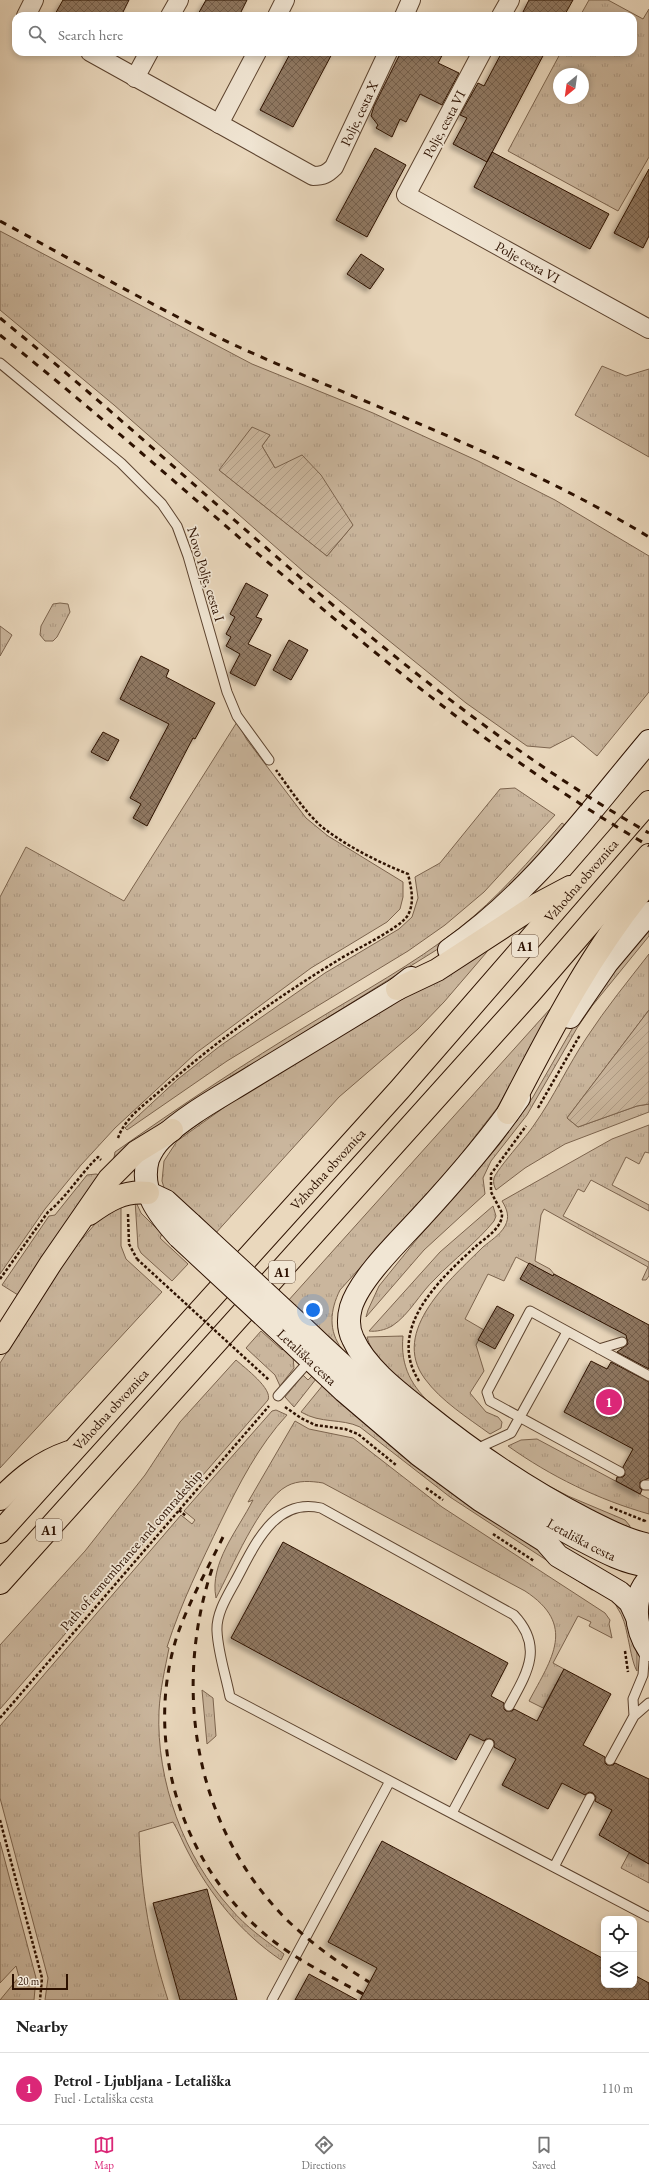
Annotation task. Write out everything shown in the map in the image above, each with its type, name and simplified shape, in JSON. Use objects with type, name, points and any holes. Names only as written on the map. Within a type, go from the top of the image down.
[{"type":"highway","name":"Vzhodna obvoznica","points":[[0,1532],[400,1089],[649,802]]},
{"type":"highway","name":"A1","points":[[0,1583],[531,992],[649,855]]},
{"type":"highway","points":[[397,989],[437,970],[538,904],[582,881]]},
{"type":"highway","points":[[508,1113],[556,1020],[595,955],[620,917],[649,882]]},
{"type":"highway","points":[[0,1343],[51,1263],[84,1218],[96,1197],[136,1152],[172,1130]]},
{"type":"highway","points":[[84,1218],[112,1199],[133,1192],[148,1193]]},
{"type":"highway","points":[[0,1499],[22,1476],[41,1464],[74,1450]]},
{"type":"main road","name":"Letališka cesta","points":[[649,741],[524,888],[501,911],[397,989],[220,1097],[172,1130],[157,1144],[148,1161],[146,1178],[148,1193],[160,1216],[185,1230],[297,1335],[450,1456],[546,1520],[616,1557],[649,1566]]},
{"type":"main road","points":[[451,1434],[402,1394],[366,1359],[352,1338],[349,1318],[354,1301],[364,1283],[485,1145],[548,1055],[580,1001],[607,963],[649,912]]},
{"type":"main road","name":"Letališka cesta","points":[[297,1335],[310,1360],[375,1419],[442,1474],[545,1541],[564,1546],[644,1598],[647,1647]]},
{"type":"main road","points":[[381,1401],[451,1434]]},
{"type":"main road","name":"Letališka cesta","points":[[451,1434],[512,1478],[566,1509],[627,1538],[649,1546]]},
{"type":"street","points":[[28,12],[34,0]]},
{"type":"street","points":[[172,12],[179,0]]},
{"type":"street","points":[[278,12],[285,0]]},
{"type":"street","points":[[406,12],[411,0]]},
{"type":"street","points":[[503,12],[510,0]]},
{"type":"street","points":[[97,56],[219,124],[255,56]]},
{"type":"street","points":[[135,78],[147,56]]},
{"type":"street","name":"Polje, cesta X","points":[[219,124],[313,176],[328,174],[334,167],[386,56]]},
{"type":"street","name":"Polje, cesta VI","points":[[406,195],[480,56]]},
{"type":"street","name":"Polje cesta VI","points":[[406,195],[649,329]]},
{"type":"lane","name":"Novo Polje, cesta I","points":[[0,363],[94,440],[142,482],[162,504],[176,526],[188,556],[227,692],[238,716],[269,760]]},
{"type":"lane","points":[[620,1472],[490,1401],[487,1392],[530,1311],[649,1376]]},
{"type":"lane","points":[[473,1451],[511,1433],[567,1332]]},
{"type":"lane","points":[[599,1349],[622,1342]]},
{"type":"lane","points":[[278,1396],[310,1360]]},
{"type":"lane","points":[[509,1706],[528,1672],[531,1657],[529,1640],[523,1625],[514,1615],[321,1508],[310,1505],[284,1513],[272,1522],[260,1536],[222,1607],[216,1630],[230,1697],[649,1917]]},
{"type":"lane","points":[[634,1716],[633,1699],[642,1675],[647,1647]]},
{"type":"lane","points":[[610,1760],[634,1716],[649,1703]]},
{"type":"lane","points":[[452,1813],[489,1744]]},
{"type":"lane","points":[[272,2000],[390,1781]]},
{"type":"lane","points":[[554,1867],[590,1798]]},
{"type":"path","points":[[118,1138],[122,1128],[140,1108],[219,1042],[338,960],[398,925],[407,916],[412,904],[412,893],[408,874],[388,866],[346,843],[322,826],[299,802],[269,760]]},
{"type":"path","points":[[534,1114],[582,1032]]},
{"type":"path","points":[[421,1385],[412,1367],[409,1349],[411,1331],[418,1312],[425,1299],[449,1273],[499,1226],[502,1213],[491,1192],[491,1174],[530,1120]]},
{"type":"path","points":[[0,1279],[48,1212],[54,1207],[84,1170],[98,1157]]},
{"type":"path","points":[[128,1209],[129,1244],[137,1259],[270,1380]]},
{"type":"path","points":[[278,1396],[284,1406],[307,1421]]},
{"type":"path","name":"Path of remembrance and comradeship","points":[[0,1718],[278,1396]]},
{"type":"path","points":[[178,1510],[186,1516]]},
{"type":"path","points":[[0,1820],[42,1978],[40,2000]]},
{"type":"green space","points":[[589,0],[608,0],[630,12],[582,12]]},
{"type":"green space","points":[[649,9],[649,157],[618,211],[508,151],[559,56],[637,56],[637,16],[643,19]]},
{"type":"green space","points":[[0,231],[252,364],[373,413],[478,461],[555,500],[649,556],[649,692],[597,756],[573,736],[550,748],[527,746],[466,703],[304,572],[114,405],[0,310]],"holes":[[[270,435],[262,446],[275,468],[353,525],[327,556],[219,470]]]},
{"type":"green space","points":[[602,366],[626,376],[649,369],[649,457],[575,415]]},
{"type":"green space","points":[[252,427],[270,435],[262,446],[275,468],[302,455],[321,475],[353,525],[327,556],[219,470]]},
{"type":"green space","points":[[53,604],[68,604],[70,612],[57,637],[53,641],[45,641],[40,635],[41,626]]},
{"type":"green space","points":[[0,626],[12,635],[0,656]]},
{"type":"green space","points":[[237,722],[247,740],[306,818],[328,836],[403,882],[403,897],[400,909],[387,922],[311,968],[196,1053],[115,1128],[81,1165],[45,1209],[0,1274],[0,897],[26,847],[124,901]]},
{"type":"green space","points":[[515,788],[555,815],[484,892],[445,925],[408,951],[227,1061],[127,1130],[125,1128],[178,1079],[220,1046],[325,973],[399,929],[412,917],[418,898],[415,877],[440,863],[500,789]]},
{"type":"green space","points":[[562,823],[569,828],[462,934],[184,1107],[113,1163],[115,1152],[188,1101],[288,1037],[406,966],[441,942],[487,905],[526,865]]},
{"type":"green space","points":[[649,927],[649,936],[592,1006],[577,1028],[527,1115],[491,1161],[483,1178],[485,1194],[424,1250],[366,1317],[379,1286],[417,1239],[499,1145],[533,1097],[587,1003]]},
{"type":"green space","points":[[492,943],[486,953],[444,1002],[418,1029],[339,1097],[214,1235],[165,1191],[162,1181],[164,1161],[177,1141],[236,1099]]},
{"type":"green space","points":[[649,954],[649,1010],[567,1118],[578,1127],[637,1106],[649,1104],[649,1112],[565,1144],[525,1168],[496,1190],[494,1186],[494,1178],[496,1174],[541,1114],[594,1026]]},
{"type":"green space","points":[[550,1009],[550,1016],[497,1108],[456,1161],[340,1290],[334,1305],[332,1320],[334,1335],[342,1349],[287,1302]]},
{"type":"green space","points":[[649,1010],[649,1104],[637,1106],[578,1127],[567,1118]]},
{"type":"green space","points":[[649,1125],[649,1153],[645,1152],[639,1164],[626,1157],[612,1185],[649,1205],[649,1211],[591,1180],[584,1192],[578,1189],[563,1216],[649,1262],[649,1276],[646,1280],[642,1280],[648,1267],[544,1209],[541,1215],[535,1261],[550,1269],[554,1274],[553,1276],[516,1257],[504,1281],[488,1274],[465,1319],[484,1330],[476,1345],[484,1371],[470,1393],[486,1412],[498,1417],[502,1422],[501,1428],[490,1434],[447,1402],[425,1379],[416,1361],[415,1342],[419,1324],[429,1307],[456,1274],[503,1229],[507,1223],[508,1216],[502,1201],[612,1139]]},
{"type":"green space","points":[[96,1174],[104,1176],[18,1295],[2,1285],[49,1216],[55,1215],[87,1175]]},
{"type":"green space","points":[[135,1200],[141,1213],[162,1234],[160,1238],[188,1264],[172,1281],[141,1253],[138,1247]]},
{"type":"green space","points":[[119,1204],[121,1208],[121,1246],[126,1259],[162,1292],[0,1468],[0,1363],[72,1251],[101,1217]]},
{"type":"green space","points":[[493,1206],[496,1216],[494,1221],[429,1285],[404,1316],[392,1326],[383,1330],[369,1331],[440,1252]]},
{"type":"green space","points":[[261,1331],[282,1350],[284,1348],[293,1357],[294,1368],[280,1386],[275,1375],[246,1348]]},
{"type":"green space","points":[[403,1336],[403,1357],[409,1376],[419,1392],[434,1407],[404,1385],[385,1368],[371,1348],[367,1337]]},
{"type":"green space","points":[[236,1360],[251,1373],[266,1390],[268,1400],[0,1709],[0,1645],[85,1551],[145,1475],[180,1422]]},
{"type":"green space","points":[[303,1375],[308,1380],[313,1375],[316,1379],[294,1407],[285,1397]]},
{"type":"green space","points":[[323,1385],[599,1588],[592,1590],[450,1497],[360,1427],[353,1424],[323,1420],[308,1416],[301,1412]]},
{"type":"green space","points":[[276,1410],[287,1415],[267,1439],[250,1465],[235,1493],[192,1583],[167,1647],[169,1648],[160,1695],[159,1737],[162,1764],[176,1817],[200,1866],[214,1888],[237,1916],[256,1933],[284,1954],[281,1960],[267,1950],[240,1926],[228,1912],[206,1883],[186,1849],[173,1822],[139,1832],[144,1896],[151,1938],[168,2000],[45,2000],[48,1978],[0,1798],[0,1726],[181,1515],[192,1524],[195,1520],[184,1511],[272,1411]]},
{"type":"green space","points":[[295,1421],[309,1429],[353,1438],[442,1507],[605,1613],[610,1620],[609,1624],[612,1638],[589,1626],[591,1622],[578,1616],[553,1663],[564,1669],[543,1708],[529,1701],[552,1656],[555,1643],[555,1629],[551,1616],[541,1604],[525,1591],[323,1483],[314,1482],[300,1482],[291,1484],[277,1494],[267,1505],[247,1537],[216,1598],[215,1585],[217,1572],[226,1547],[253,1500],[248,1502]]},
{"type":"green space","points":[[537,1439],[649,1499],[649,1514],[612,1502],[576,1486],[524,1457],[508,1446],[521,1440]]},
{"type":"green space","points":[[490,1455],[568,1496],[625,1520],[630,1526],[629,1532]]},
{"type":"green space","points":[[615,1602],[621,1603],[637,1647],[637,1671],[633,1661],[625,1624]]},
{"type":"green space","points":[[202,1690],[213,1698],[216,1736],[207,1744]]},
{"type":"green space","points":[[0,1842],[36,1978],[34,2000],[0,2000],[19,1977],[16,1966],[0,1983]]},
{"type":"green space","points":[[629,1853],[649,1864],[649,1883],[621,1868]]},
{"type":"building","points":[[63,0],[129,0],[123,12],[56,12]]},
{"type":"building","points":[[206,0],[247,0],[241,12],[199,12]]},
{"type":"building","points":[[529,0],[573,0],[566,12],[523,12]]},
{"type":"building","points":[[289,56],[331,56],[293,127],[260,110]]},
{"type":"building","points":[[399,56],[442,56],[438,63],[459,73],[442,105],[420,94],[406,122],[400,119],[392,137],[376,128],[378,125],[371,116],[374,106]]},
{"type":"building","points":[[500,56],[543,56],[487,162],[453,144],[467,118],[460,115],[478,83],[484,86]]},
{"type":"building","points":[[375,148],[406,165],[367,237],[336,220]]},
{"type":"building","points":[[492,152],[609,214],[590,249],[474,187]]},
{"type":"building","points":[[649,169],[649,236],[643,248],[614,233]]},
{"type":"building","points":[[361,254],[384,269],[370,289],[347,274]]},
{"type":"building","points":[[246,583],[268,595],[256,617],[262,619],[248,644],[271,655],[255,686],[230,673],[240,654],[226,646],[231,637],[226,634],[235,617],[230,614]]},
{"type":"building","points":[[289,640],[308,650],[291,680],[273,670]]},
{"type":"building","points":[[141,656],[169,670],[166,677],[215,703],[195,739],[193,738],[147,826],[133,818],[141,804],[130,798],[169,724],[120,699]]},
{"type":"building","points":[[103,732],[119,740],[108,761],[91,752]]},
{"type":"building","points":[[529,1263],[553,1276],[554,1274],[649,1325],[649,1369],[617,1352],[628,1344],[626,1335],[520,1279]]},
{"type":"building","points":[[497,1306],[514,1315],[495,1349],[478,1340]]},
{"type":"building","points":[[591,1361],[607,1369],[611,1362],[649,1382],[649,1478],[640,1482],[640,1488],[642,1490],[640,1494],[616,1481],[617,1477],[623,1477],[625,1475],[623,1467],[633,1449],[564,1412]]},
{"type":"building","points":[[283,1542],[508,1663],[491,1696],[504,1703],[504,1709],[506,1711],[512,1711],[514,1709],[537,1721],[564,1669],[611,1694],[583,1745],[605,1757],[605,1763],[607,1765],[613,1765],[615,1763],[649,1779],[649,1864],[599,1835],[612,1810],[595,1801],[596,1797],[593,1793],[589,1792],[585,1795],[562,1783],[548,1809],[502,1785],[516,1759],[494,1747],[494,1741],[491,1739],[486,1739],[484,1741],[470,1734],[456,1760],[231,1638]]},
{"type":"building","points":[[382,1841],[601,1957],[601,1988],[637,1988],[637,1977],[649,1983],[649,2000],[360,2000],[377,1968],[328,1942]]},
{"type":"building","points":[[207,1889],[237,2000],[180,2000],[153,1903]]},
{"type":"building","points":[[309,1974],[357,2000],[295,2000]]},
{"type":"railway","points":[[0,221],[210,333],[241,348],[500,459],[600,509],[649,537]]},
{"type":"railway","points":[[0,318],[79,384],[314,589],[394,656],[476,719],[561,779],[649,833]]},
{"type":"railway","points":[[0,335],[80,401],[395,669],[477,732],[561,791],[649,846]]},
{"type":"railway","points":[[223,1537],[194,1596],[178,1633],[168,1673],[165,1713],[167,1754],[176,1794],[189,1832],[208,1868],[232,1901],[260,1930],[284,1949],[363,1994]]},
{"type":"railway","points":[[212,1569],[200,1615],[194,1662],[194,1709],[200,1755],[212,1800],[231,1843],[256,1883],[287,1920],[326,1953],[369,1982]]},
{"type":"place","name":"Petrol - Ljubljana - Letališka","points":[[609,1402]]}]
